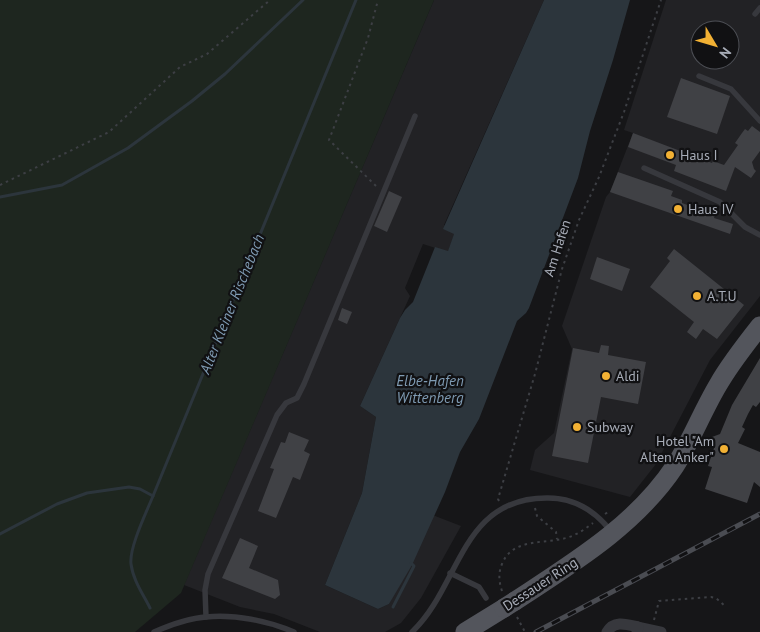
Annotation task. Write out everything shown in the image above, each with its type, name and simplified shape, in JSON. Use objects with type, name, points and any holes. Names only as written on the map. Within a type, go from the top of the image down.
[{"type":"main road","name":"Dessauer Ring","points":[[465,632],[510,606],[581,557],[633,516],[659,488],[675,466],[723,376],[760,326]]},
{"type":"street","points":[[606,632],[617,624],[624,624],[637,630],[656,631]]},
{"type":"lane","points":[[755,14],[760,8]]},
{"type":"lane","points":[[699,76],[731,89],[760,121]]},
{"type":"lane","points":[[206,617],[205,590],[208,574],[277,415],[286,403],[297,398],[304,384],[415,116]]},
{"type":"lane","points":[[644,168],[720,202],[745,228],[760,234]]},
{"type":"lane","points":[[412,632],[425,617],[471,537],[483,523],[503,508],[518,501],[535,498],[557,498],[580,504],[600,518],[613,533]]},
{"type":"lane","points":[[450,573],[479,588],[486,598]]},
{"type":"lane","points":[[154,632],[170,625],[206,617],[233,617],[261,621],[294,632]]},
{"type":"path","points":[[0,185],[109,132],[180,67],[207,54],[270,0]]},
{"type":"path","points":[[378,0],[368,38],[329,140],[383,193]]},
{"type":"path","name":"Am Hafen","points":[[503,508],[498,498],[535,374],[562,269],[579,220],[624,112],[660,0]]},
{"type":"path","points":[[535,498],[537,516],[556,532],[556,539]]},
{"type":"path","points":[[525,632],[501,588],[499,578],[505,558],[520,545],[577,534],[598,520]]},
{"type":"path","points":[[656,631],[659,601],[711,597],[716,598],[726,607]]},
{"type":"shaded area","points":[[0,0],[434,0],[181,593],[135,632],[0,632]]},
{"type":"shaded area","points":[[434,0],[544,0],[444,225],[455,232],[448,252],[423,244],[405,288],[410,296],[360,406],[376,417],[362,493],[325,585],[378,609],[389,604],[430,514],[461,526],[421,598],[401,623],[385,632],[320,632],[274,614],[240,607],[184,585]]},
{"type":"shaded area","points":[[666,0],[760,0],[760,296],[710,360],[656,464],[630,497],[530,470],[535,450],[554,433],[572,349],[562,326],[606,197],[610,192],[633,133],[624,130]]},
{"type":"water","name":"Elbe-Hafen Wittenberg","points":[[544,0],[630,0],[590,131],[578,178],[529,308],[517,321],[479,419],[460,452],[445,492],[412,565],[389,604],[378,609],[325,585],[362,493],[376,417],[360,406],[400,318],[413,302],[435,247],[448,251],[454,234],[443,229]]},
{"type":"building","points":[[681,78],[730,96],[717,134],[667,117]]},
{"type":"building","name":"Haus I","points":[[752,126],[760,132],[760,151],[752,162],[756,171],[751,178],[735,167],[726,191],[674,171],[676,165],[628,147],[633,133],[712,163],[713,161],[724,165],[738,145],[735,143],[742,133],[745,129],[748,131]]},
{"type":"building","name":"Haus IV","points":[[618,172],[673,191],[671,196],[682,200],[682,203],[715,215],[714,218],[733,224],[730,234],[610,192]]},
{"type":"building","points":[[389,191],[402,197],[387,232],[374,226]]},
{"type":"building","name":"A.T.U","points":[[674,249],[744,305],[717,339],[703,329],[696,339],[687,332],[694,322],[650,287],[670,261],[667,258]]},
{"type":"building","points":[[597,257],[630,269],[622,291],[590,279]]},
{"type":"building","points":[[342,308],[352,312],[347,324],[338,320]]},
{"type":"building","points":[[601,345],[609,346],[608,355],[646,362],[638,404],[601,397],[588,463],[552,456],[573,348],[599,353]]},
{"type":"building","points":[[760,358],[760,402],[756,407],[753,405],[748,414],[742,427],[745,429],[738,443],[760,452],[760,487],[754,482],[747,503],[705,489],[712,467],[708,466],[715,445],[712,437],[720,434],[732,405]]},
{"type":"building","points":[[289,432],[309,440],[304,451],[310,454],[300,480],[293,477],[276,518],[258,511],[274,469],[270,468],[281,442],[285,443]]},
{"type":"building","points":[[240,538],[258,546],[249,568],[278,580],[280,595],[275,599],[222,578]]},
{"type":"waterway","points":[[0,197],[62,185],[128,148],[225,74],[303,0]]},
{"type":"waterway","name":"Alter Kleiner Rischebach","points":[[150,608],[132,570],[131,557],[135,540],[356,0]]},
{"type":"waterway","points":[[0,534],[57,504],[87,493],[129,487],[140,489],[153,496]]},
{"type":"waterway","points":[[393,607],[414,566],[411,563]]},
{"type":"railway","points":[[536,632],[760,514]]},
{"type":"place","name":"Haus I","points":[[670,155]]},
{"type":"place","name":"Haus IV","points":[[678,209]]},
{"type":"place","name":"A.T.U","points":[[697,296]]},
{"type":"place","name":"Aldi","points":[[606,376]]},
{"type":"place","name":"Subway","points":[[577,427]]},
{"type":"place","name":"Hotel \"Am Alten Anker\"","points":[[724,449]]}]
